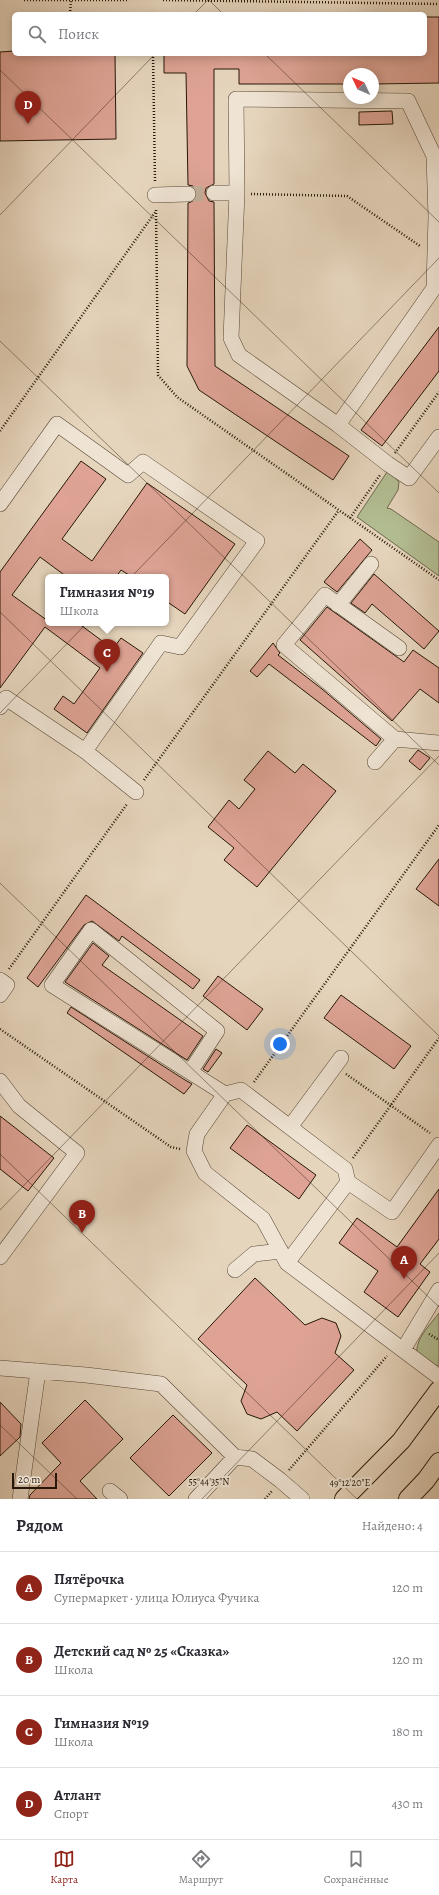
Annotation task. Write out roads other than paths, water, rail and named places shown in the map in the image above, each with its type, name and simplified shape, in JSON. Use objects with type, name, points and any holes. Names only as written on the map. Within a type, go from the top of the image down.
[{"type":"main road","points":[[344,1499],[401,1441],[439,1390]]},
{"type":"main road","points":[[408,1499],[426,1480],[439,1462]]},
{"type":"lane","points":[[338,425],[434,288],[437,196],[436,156],[408,101],[236,99],[236,193],[231,338],[239,355],[338,425],[388,464],[410,478],[439,437]]},
{"type":"lane","points":[[214,193],[236,193]]},
{"type":"lane","points":[[155,195],[188,194]]},
{"type":"lane","points":[[0,504],[57,424],[128,475],[143,462],[257,541],[180,647],[161,643],[85,751]]},
{"type":"lane","points":[[338,605],[371,564]]},
{"type":"lane","points":[[399,648],[325,595],[284,645],[395,739],[439,742]]},
{"type":"lane","points":[[0,707],[6,698],[85,751],[136,792]]},
{"type":"lane","points":[[375,762],[395,739]]},
{"type":"lane","points":[[190,1072],[217,1031],[91,930],[52,985],[190,1072],[225,1094]]},
{"type":"lane","points":[[0,981],[7,985],[0,995]]},
{"type":"lane","points":[[290,1127],[338,1062]]},
{"type":"lane","points":[[0,1081],[19,1106],[76,1153],[0,1257]]},
{"type":"lane","points":[[436,1140],[392,1212],[290,1127],[242,1090],[225,1094],[197,1134],[194,1151],[205,1173],[263,1219],[284,1257],[439,1377]]},
{"type":"lane","points":[[284,1257],[347,1176]]},
{"type":"lane","points":[[235,1270],[254,1254],[284,1257]]},
{"type":"lane","points":[[400,1348],[439,1290]]},
{"type":"lane","points":[[0,1368],[161,1384],[236,1457],[252,1459],[302,1499]]},
{"type":"lane","points":[[20,1499],[38,1371]]},
{"type":"lane","points":[[196,1499],[236,1457]]},
{"type":"tunnel","points":[[188,194],[214,193]]},
{"type":"place","name":"Атлант","points":[[28,124]]},
{"type":"place","name":"Гимназия №19","points":[[107,672]]},
{"type":"place","name":"Детский сад № 25 «Сказка»","points":[[82,1233]]},
{"type":"place","name":"Пятёрочка","points":[[404,1279]]}]
